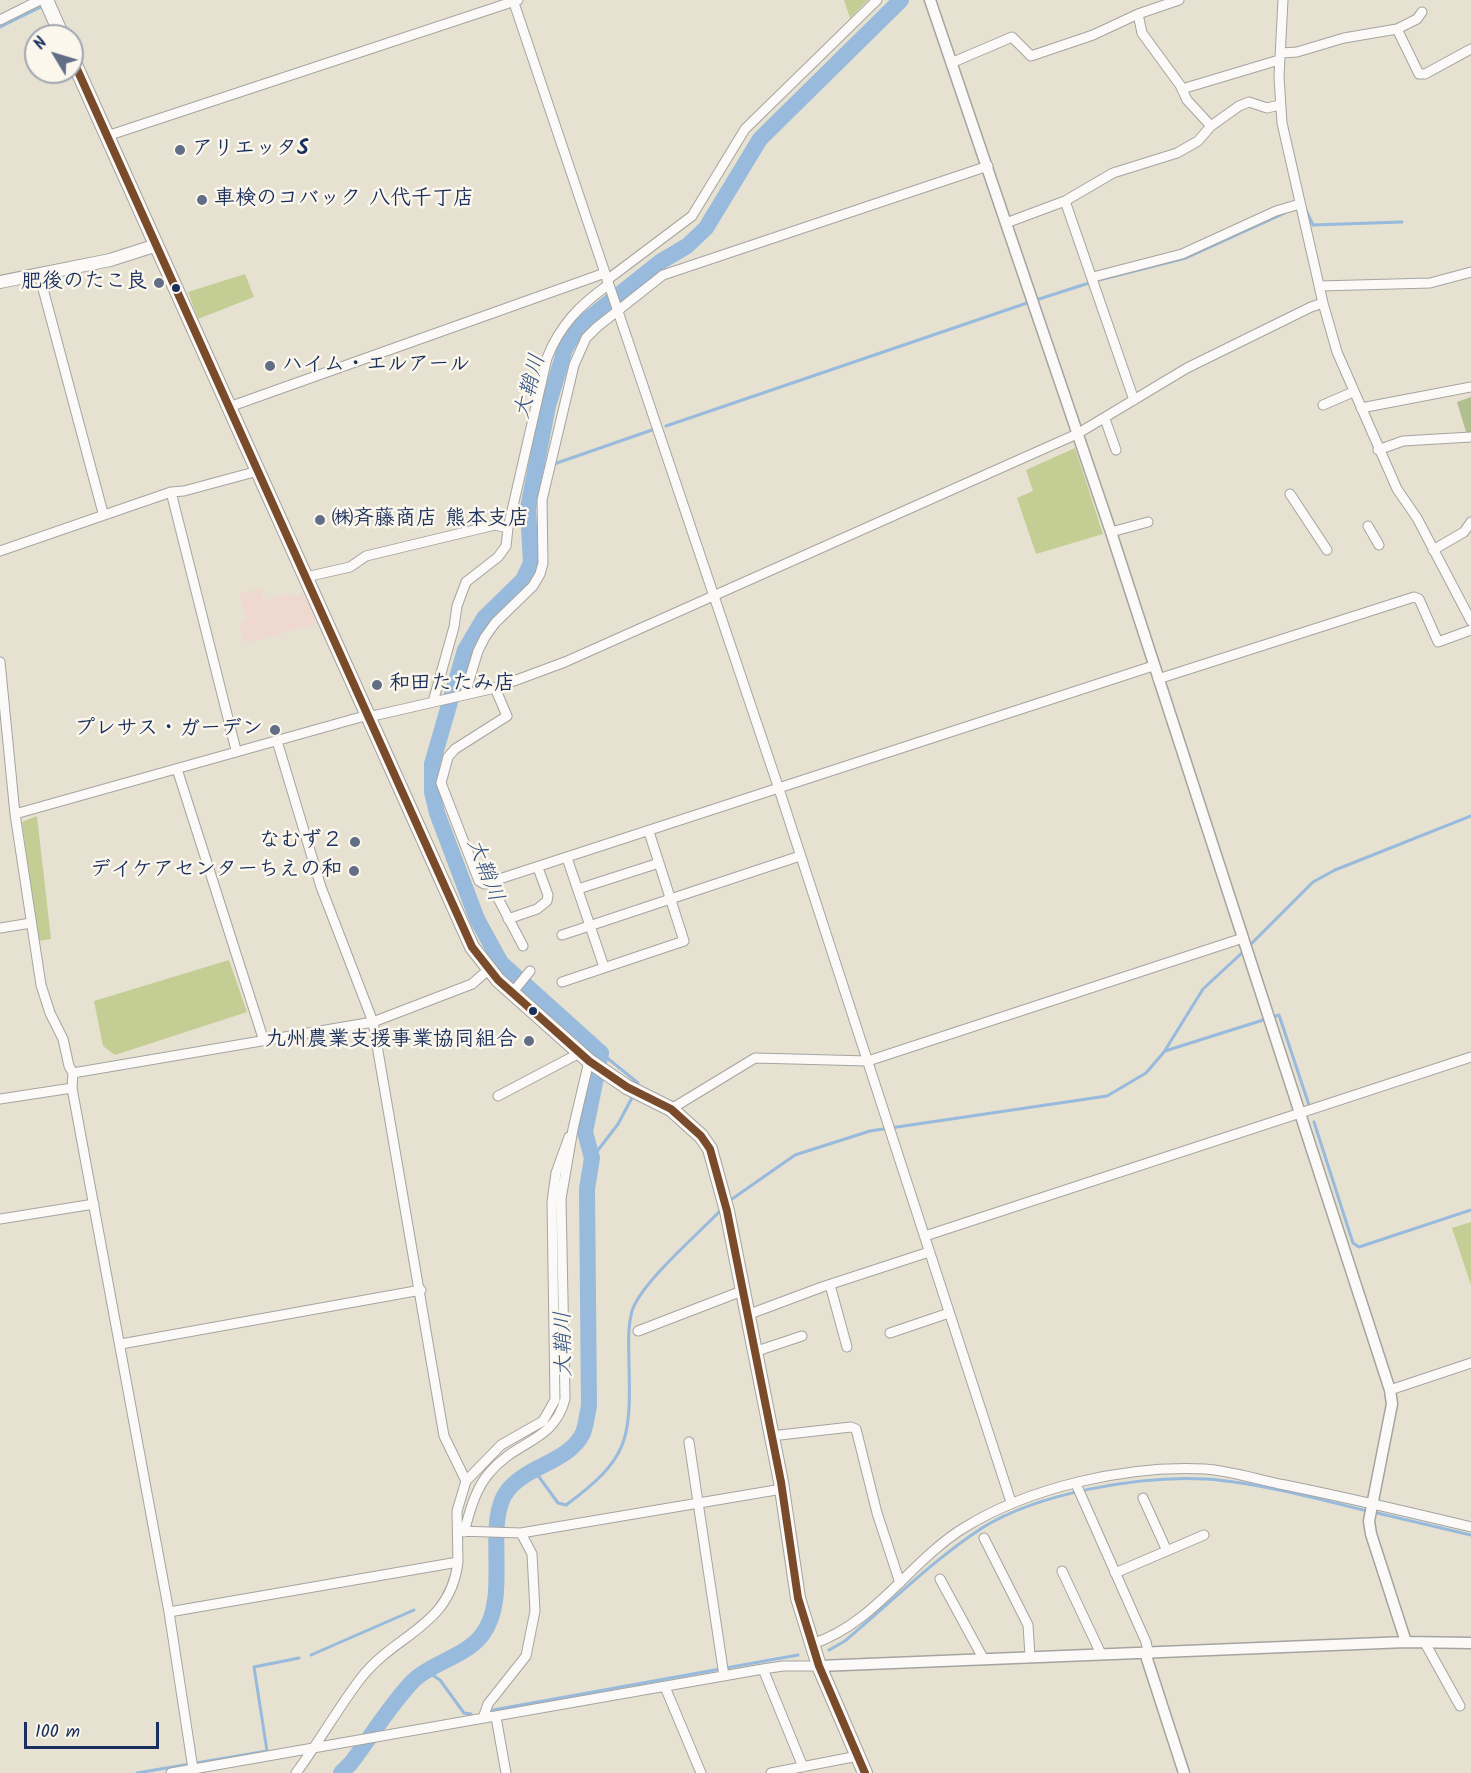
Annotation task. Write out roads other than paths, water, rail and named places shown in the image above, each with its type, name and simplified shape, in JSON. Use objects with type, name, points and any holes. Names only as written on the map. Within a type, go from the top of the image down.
[{"type":"main road","points":[[46,4],[56,24]]},
{"type":"main road","points":[[84,84],[154,246],[472,947],[488,970],[514,990],[590,1062],[627,1087],[671,1109],[701,1136],[710,1149],[724,1194],[782,1489],[798,1598],[819,1666],[865,1773]]},
{"type":"main road","points":[[0,282],[110,260],[154,246]]},
{"type":"street","points":[[107,136],[515,0],[715,595],[1011,1502]]},
{"type":"street","points":[[436,701],[457,606],[466,582],[503,551],[547,358],[554,340],[565,323],[584,302],[692,216],[745,129],[877,0]]},
{"type":"street","points":[[930,0],[1036,307],[1390,1390],[1392,1404],[1372,1510],[1371,1534],[1406,1642]]},
{"type":"street","points":[[951,63],[1012,37],[1017,39],[1031,56],[1179,0]]},
{"type":"street","points":[[1282,0],[1280,105],[1300,204],[1337,352],[1397,489],[1417,518],[1471,621]]},
{"type":"street","points":[[0,20],[46,4]]},
{"type":"street","points":[[1182,89],[1280,56],[1344,38],[1397,29],[1417,19],[1422,12]]},
{"type":"street","points":[[1138,14],[1142,33],[1182,89],[1187,100],[1211,126]]},
{"type":"street","points":[[1397,29],[1419,74],[1425,74],[1471,49]]},
{"type":"street","points":[[1006,223],[1065,201],[1113,173],[1177,153],[1198,141],[1230,110],[1249,102],[1267,108],[1280,105]]},
{"type":"street","points":[[463,694],[485,638],[540,574],[543,563],[541,513],[552,457],[578,353],[597,327],[663,275],[988,166]]},
{"type":"street","points":[[1065,201],[1134,400]]},
{"type":"street","points":[[1093,277],[1182,254],[1276,211],[1300,204]]},
{"type":"street","points":[[1320,286],[1430,283],[1471,272]]},
{"type":"street","points":[[39,274],[103,513]]},
{"type":"street","points":[[229,407],[608,281]]},
{"type":"street","points":[[15,814],[177,769],[236,750],[368,716],[495,688],[565,662],[1077,434],[1187,369],[1323,303]]},
{"type":"street","points":[[1361,408],[1471,387]]},
{"type":"street","points":[[1323,405],[1353,392]]},
{"type":"street","points":[[1105,419],[1116,450]]},
{"type":"street","points":[[1378,450],[1403,441],[1471,436]]},
{"type":"street","points":[[0,550],[103,513],[171,492],[258,471]]},
{"type":"street","points":[[171,492],[236,750]]},
{"type":"street","points":[[1290,494],[1327,550]]},
{"type":"street","points":[[1110,532],[1148,522]]},
{"type":"street","points":[[1433,550],[1464,532],[1471,522]]},
{"type":"street","points":[[306,577],[350,567],[366,556],[495,525],[508,528]]},
{"type":"street","points":[[1368,526],[1379,545]]},
{"type":"street","points":[[1158,679],[1414,597],[1419,599],[1438,642],[1471,630]]},
{"type":"street","points":[[0,662],[15,814],[45,999],[63,1039],[69,1066],[73,1073],[72,1088],[169,1612],[193,1765]]},
{"type":"street","points":[[495,688],[507,716],[455,749],[448,757],[441,783],[479,881],[484,885],[1153,666]]},
{"type":"street","points":[[277,741],[321,887],[373,1022],[421,1290],[444,1436],[466,1481]]},
{"type":"street","points":[[177,769],[263,1038]]},
{"type":"street","points":[[562,982],[684,941],[649,832]]},
{"type":"street","points":[[562,935],[800,856]]},
{"type":"street","points":[[567,858],[604,967]]},
{"type":"street","points":[[578,889],[659,863]]},
{"type":"street","points":[[508,919],[537,909],[548,901],[538,868]]},
{"type":"street","points":[[490,883],[523,946]]},
{"type":"street","points":[[0,928],[32,923]]},
{"type":"street","points":[[671,1109],[755,1058],[868,1061],[1243,939]]},
{"type":"street","points":[[73,1073],[263,1038],[373,1022],[472,984],[488,970]]},
{"type":"street","points":[[514,990],[530,971]]},
{"type":"street","points":[[498,1096],[574,1056],[577,1050]]},
{"type":"street","points":[[925,1236],[1471,1057]]},
{"type":"street","points":[[460,1532],[473,1499],[489,1473],[506,1455],[556,1424],[562,1410],[565,1389],[561,1199],[573,1129],[590,1062]]},
{"type":"street","points":[[0,1099],[72,1088]]},
{"type":"street","points":[[296,1773],[318,1746],[372,1666],[421,1628],[440,1610],[456,1580],[460,1532],[457,1511],[466,1481],[501,1444],[543,1420],[555,1400],[552,1202],[563,1146],[573,1129]]},
{"type":"street","points":[[0,1219],[94,1204]]},
{"type":"street","points":[[747,1316],[929,1252]]},
{"type":"street","points":[[830,1285],[847,1347]]},
{"type":"street","points":[[121,1344],[421,1290]]},
{"type":"street","points":[[638,1331],[742,1291]]},
{"type":"street","points":[[890,1333],[949,1313]]},
{"type":"street","points":[[754,1352],[802,1336]]},
{"type":"street","points":[[1390,1390],[1471,1363]]},
{"type":"street","points":[[771,1436],[851,1427],[856,1430],[877,1513],[900,1583]]},
{"type":"street","points":[[689,1442],[724,1675]]},
{"type":"street","points":[[812,1644],[841,1631],[960,1530],[1011,1502],[1038,1492],[1078,1488],[1165,1469],[1208,1469],[1372,1510],[1471,1527]]},
{"type":"street","points":[[1078,1488],[1146,1642],[1147,1659],[1184,1773]]},
{"type":"street","points":[[460,1532],[521,1533],[782,1489]]},
{"type":"street","points":[[1143,1498],[1167,1551]]},
{"type":"street","points":[[483,1718],[488,1704],[526,1656],[535,1611],[532,1554],[521,1533]]},
{"type":"street","points":[[1115,1573],[1204,1535]]},
{"type":"street","points":[[984,1538],[1028,1625],[1030,1656]]},
{"type":"street","points":[[169,1612],[458,1562]]},
{"type":"street","points":[[1062,1571],[1101,1654]]},
{"type":"street","points":[[940,1579],[983,1658]]},
{"type":"street","points":[[171,1773],[193,1765],[401,1733],[783,1666],[1406,1642],[1471,1643]]},
{"type":"street","points":[[1425,1643],[1460,1706]]},
{"type":"street","points":[[763,1669],[802,1767]]},
{"type":"street","points":[[665,1688],[700,1773]]},
{"type":"street","points":[[496,1717],[507,1773]]},
{"type":"street","points":[[771,1773],[858,1756]]},
{"type":"waterway","name":"大鞘川","points":[[341,1773],[414,1680],[430,1668],[467,1649],[482,1635],[491,1619],[495,1600],[497,1521],[501,1504],[508,1490],[516,1482],[568,1451],[577,1443],[583,1433],[589,1406],[587,1189],[592,1158],[585,1132],[601,1053],[501,963],[477,919],[437,813],[432,792],[432,764],[465,650],[484,618],[523,580],[531,563],[528,508],[548,406],[565,349],[578,327],[660,262],[687,246],[706,228],[760,139],[901,0]]},
{"type":"waterway","points":[[0,27],[45,5]]},
{"type":"waterway","points":[[1304,206],[1313,225],[1402,222]]},
{"type":"waterway","points":[[1099,280],[1186,258],[1285,213]]},
{"type":"waterway","points":[[1036,300],[1089,283]]},
{"type":"waterway","points":[[666,426],[1030,302]]},
{"type":"waterway","points":[[554,464],[652,430]]},
{"type":"waterway","points":[[537,469],[548,465]]},
{"type":"waterway","points":[[1249,946],[1313,882],[1335,870],[1471,816]]},
{"type":"waterway","points":[[732,1199],[795,1155],[870,1131],[1107,1096],[1146,1073],[1164,1052],[1203,989],[1244,951]]},
{"type":"waterway","points":[[1165,1051],[1279,1015],[1309,1105]]},
{"type":"waterway","points":[[601,1053],[638,1083],[636,1088]]},
{"type":"waterway","points":[[592,1158],[618,1124],[634,1094]]},
{"type":"waterway","points":[[1314,1122],[1353,1243],[1359,1247],[1471,1210]]},
{"type":"waterway","points":[[534,1470],[558,1503],[566,1505],[587,1489],[614,1461],[622,1446],[629,1413],[629,1325],[632,1311],[637,1300],[658,1273],[719,1212]]},
{"type":"waterway","points":[[829,1650],[845,1641],[964,1540],[1005,1516],[1060,1496],[1151,1480],[1206,1479],[1265,1487],[1367,1511]]},
{"type":"waterway","points":[[1373,1512],[1471,1535]]},
{"type":"waterway","points":[[311,1655],[414,1610]]},
{"type":"waterway","points":[[493,1710],[798,1655]]},
{"type":"waterway","points":[[137,1773],[267,1751],[254,1667],[299,1658]]},
{"type":"waterway","points":[[428,1672],[440,1680],[464,1713],[471,1714]]},
{"type":"place","name":"アリエッタS","points":[[180,150]]},
{"type":"place","name":"車検のコバック 八代千丁店","points":[[202,200]]},
{"type":"place","name":"肥後のたこ良","points":[[159,283]]},
{"type":"place","name":"ハイム・エルアール","points":[[270,366]]},
{"type":"place","name":"㈱斉藤商店 熊本支店","points":[[320,520]]},
{"type":"place","name":"和田たたみ店","points":[[377,685]]},
{"type":"place","name":"プレサス・ガーデン","points":[[275,730]]},
{"type":"place","name":"なむず２","points":[[355,842]]},
{"type":"place","name":"デイケアセンターちえの和","points":[[354,871]]},
{"type":"place","name":"九州農業支援事業協同組合","points":[[529,1041]]}]
